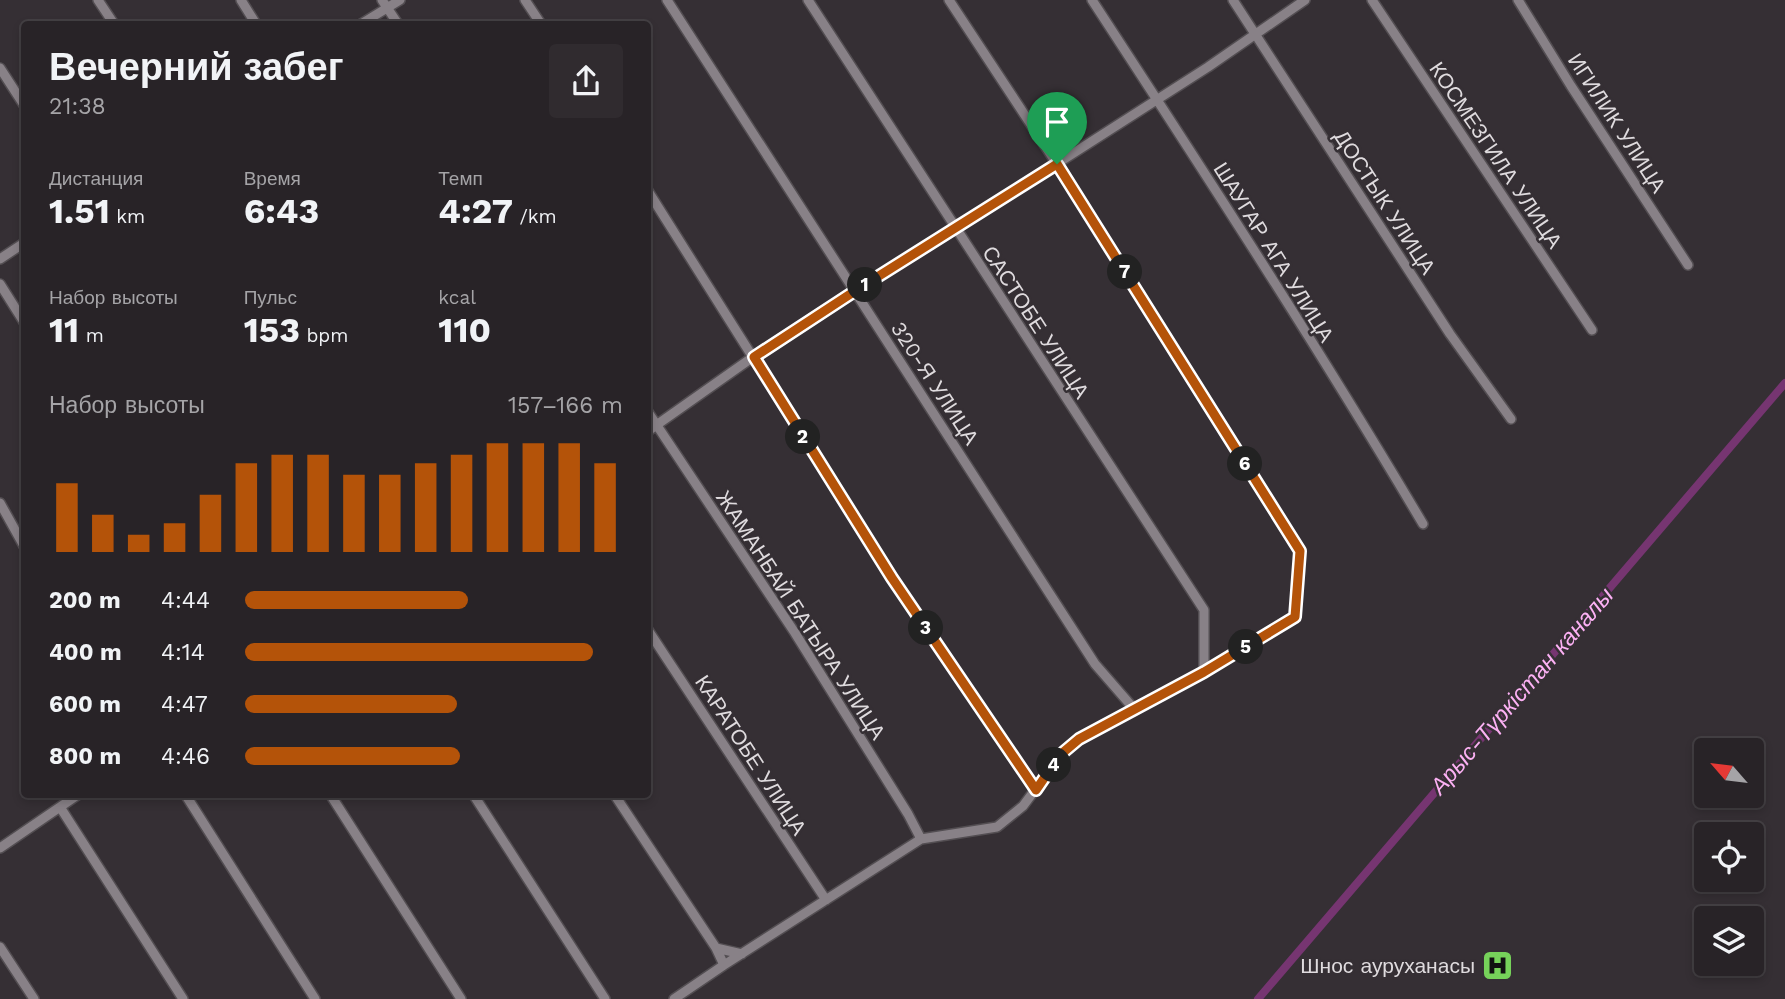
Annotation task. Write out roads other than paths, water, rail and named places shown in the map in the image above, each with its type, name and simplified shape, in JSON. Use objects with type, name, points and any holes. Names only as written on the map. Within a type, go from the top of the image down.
[{"type":"street","points":[[98,0],[112,21]]},
{"type":"street","points":[[241,0],[254,21]]},
{"type":"street","points":[[365,21],[385,4],[400,0]]},
{"type":"street","points":[[525,0],[539,21]]},
{"type":"street","name":"320-Я УЛИЦА","points":[[667,0],[1095,664],[1135,710]]},
{"type":"street","name":"САСТОБЕ УЛИЦА","points":[[807,0],[1204,610],[1204,672]]},
{"type":"street","points":[[674,999],[921,839],[998,827],[1023,806],[1060,755],[1079,739],[1204,672],[1295,617],[1300,551],[1057,164],[949,0]]},
{"type":"street","name":"ШАУГАР АГА УЛИЦА","points":[[1092,0],[1374,442],[1423,524]]},
{"type":"street","name":"ДОСТЫК УЛИЦА","points":[[1233,0],[1450,334],[1511,419]]},
{"type":"street","points":[[651,429],[754,357],[1208,67],[1305,0]]},
{"type":"street","name":"КОСМЕЗГИЛА УЛИЦА","points":[[1372,0],[1592,330]]},
{"type":"street","name":"ИГИЛИК УЛИЦА","points":[[1518,0],[1688,265]]},
{"type":"street","points":[[385,4],[396,21]]},
{"type":"street","points":[[0,68],[21,100]]},
{"type":"street","points":[[651,196],[892,578],[1036,790]]},
{"type":"street","points":[[0,259],[21,245]]},
{"type":"street","points":[[0,284],[21,317]]},
{"type":"street","name":"ЖАМАНБАЙ БАТЫРА УЛИЦА","points":[[651,417],[795,633],[921,839]]},
{"type":"street","points":[[0,503],[21,541]]},
{"type":"street","name":"КАРАТОБЕ УЛИЦА","points":[[651,635],[825,900]]},
{"type":"street","points":[[0,848],[73,798]]},
{"type":"street","points":[[188,798],[315,999]]},
{"type":"street","points":[[333,798],[461,999]]},
{"type":"street","points":[[476,798],[605,999]]},
{"type":"street","points":[[617,798],[716,948],[724,965]]},
{"type":"street","points":[[60,807],[183,999]]},
{"type":"street","points":[[0,947],[34,999]]},
{"type":"street","points":[[716,948],[742,954]]},
{"type":"waterway","name":"Арыс-Түркістан каналы","points":[[1258,999],[1785,383]]},
{"type":"place","name":"Шнос ауруханасы","points":[[1498,965]]}]
